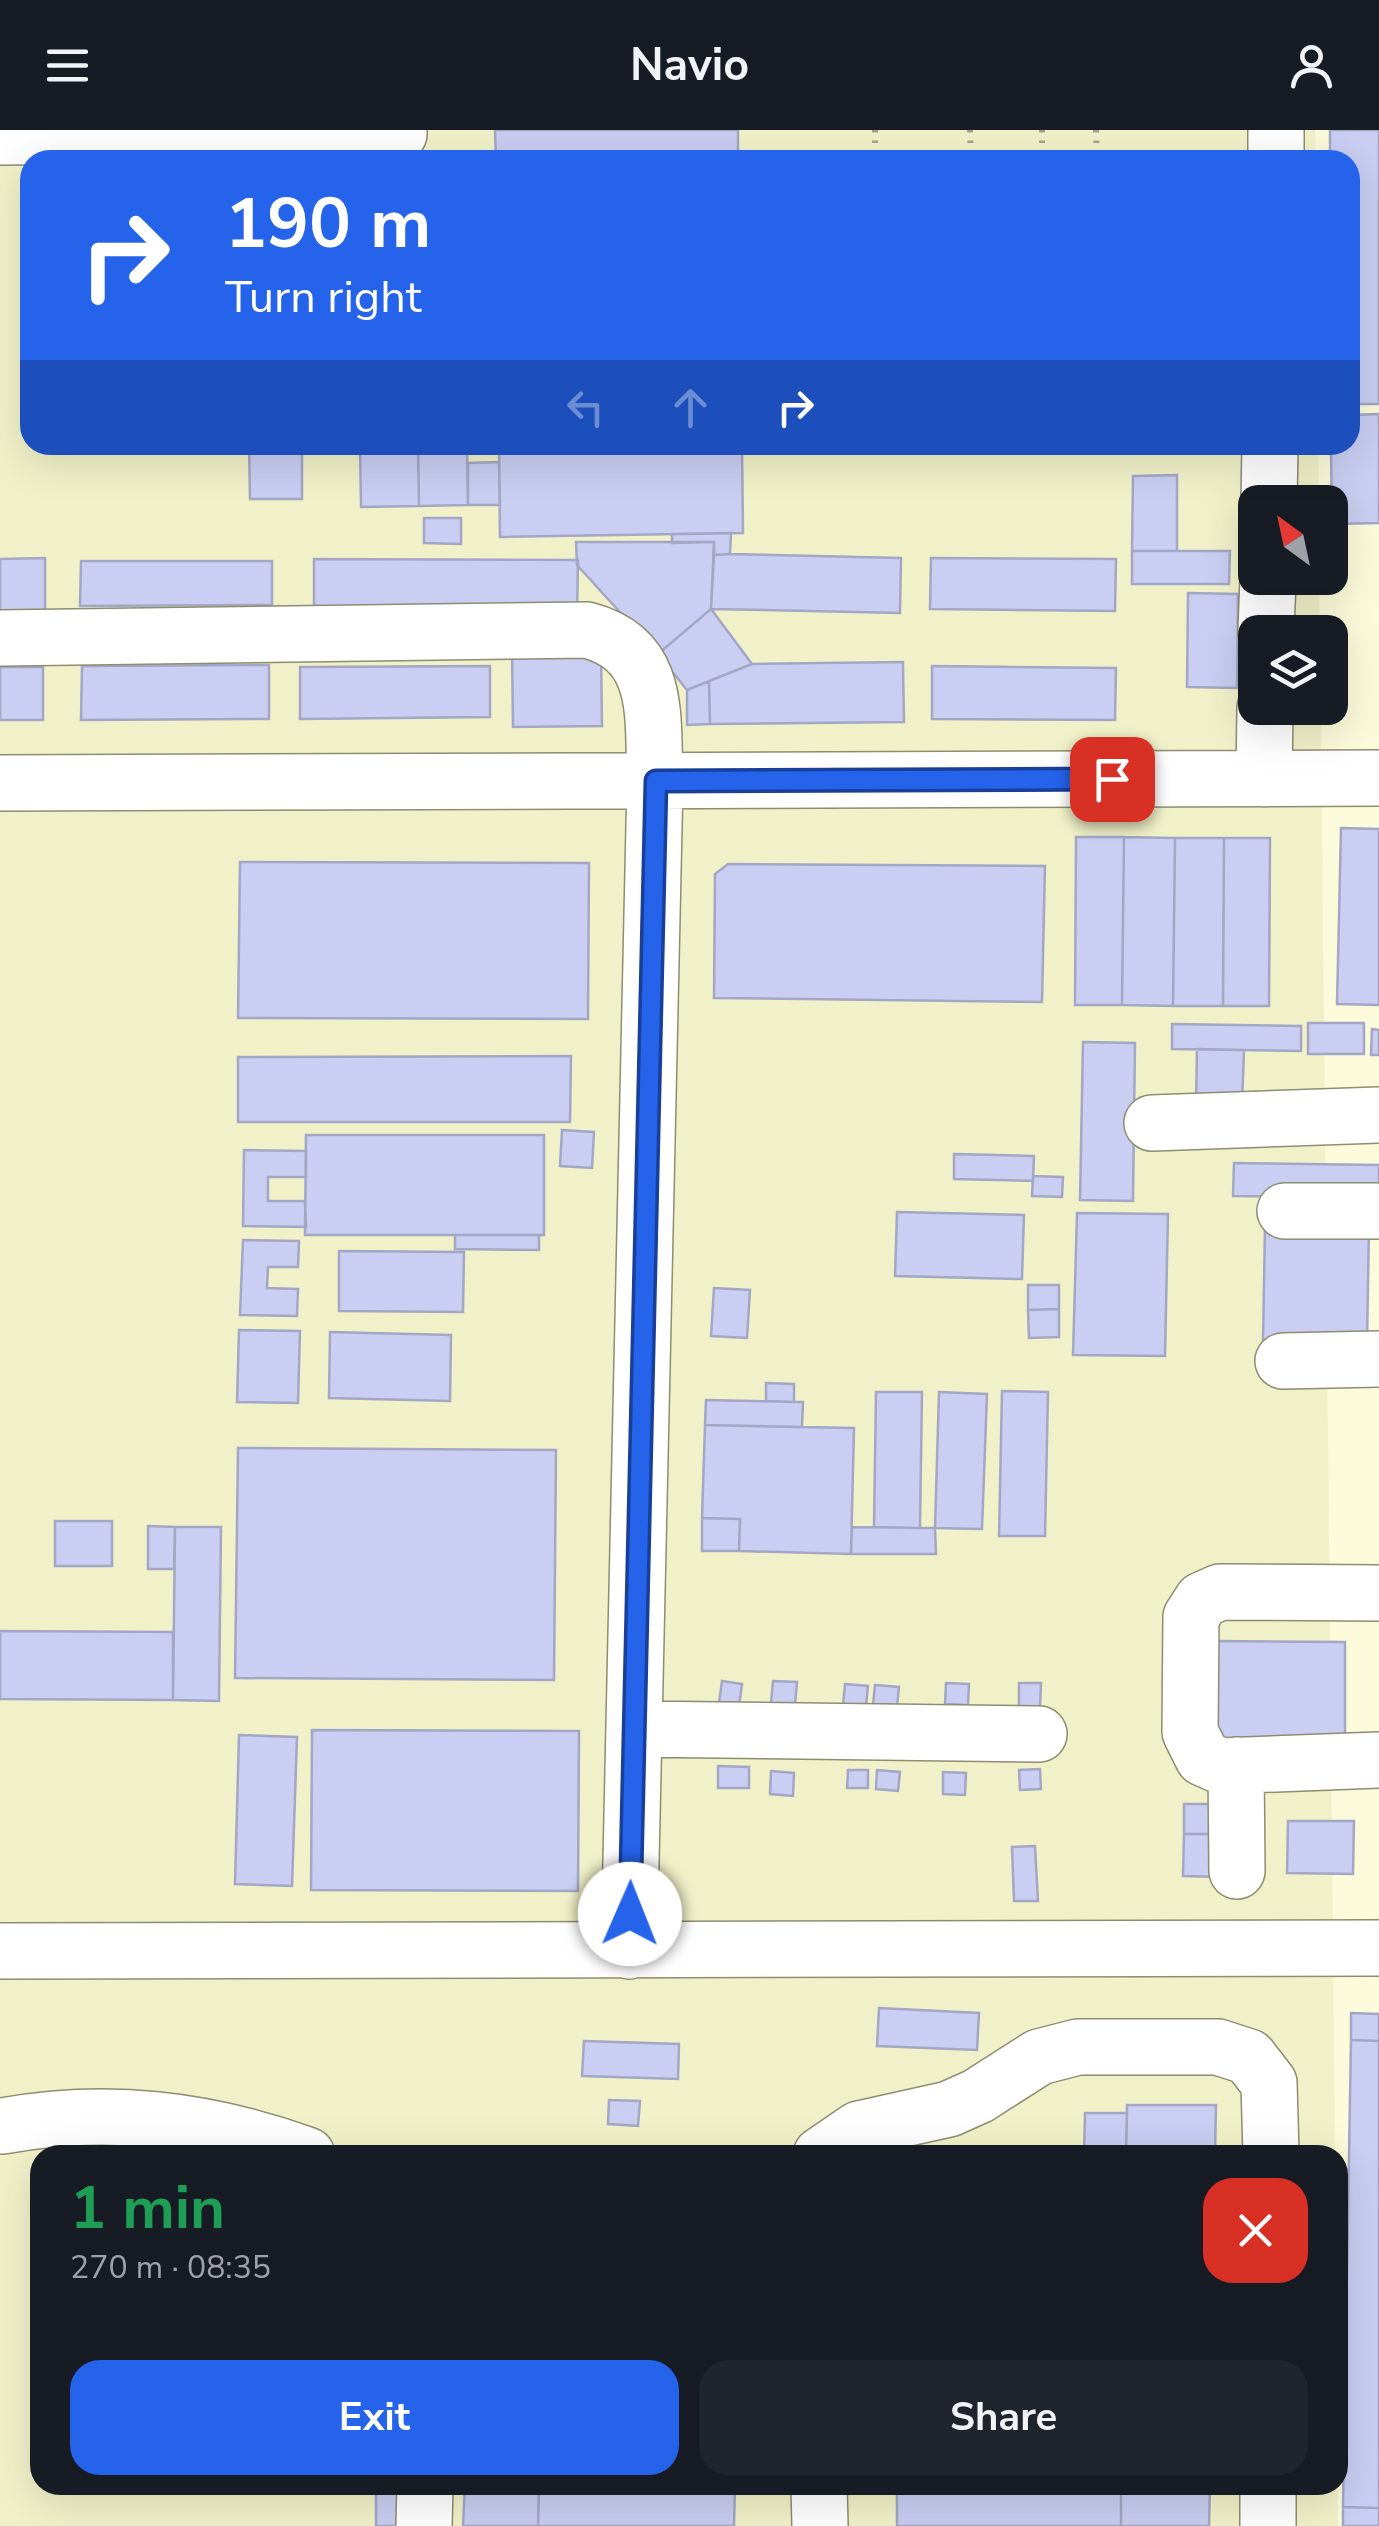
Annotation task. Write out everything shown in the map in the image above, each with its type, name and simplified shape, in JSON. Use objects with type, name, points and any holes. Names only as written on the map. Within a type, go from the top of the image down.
[{"type":"lane","points":[[0,137],[399,141]]},
{"type":"lane","points":[[1269,485],[1270,455]]},
{"type":"lane","points":[[0,638],[587,630],[618,642],[641,666],[652,703],[656,781],[629,1951]]},
{"type":"lane","points":[[1264,778],[1265,725]]},
{"type":"lane","points":[[0,783],[1379,778]]},
{"type":"lane","points":[[1152,1123],[1378,1117]]},
{"type":"lane","points":[[1285,1211],[1379,1211]]},
{"type":"lane","points":[[1283,1360],[1379,1359]]},
{"type":"lane","points":[[1379,1593],[1220,1592],[1202,1600],[1191,1617],[1192,1741],[1212,1763],[1379,1760]]},
{"type":"lane","points":[[634,1729],[1039,1734]]},
{"type":"lane","points":[[1236,1765],[1237,1870]]},
{"type":"lane","points":[[0,1951],[1379,1948]]},
{"type":"lane","points":[[833,2145],[877,2122],[950,2108],[978,2096],[1038,2057],[1095,2046],[1218,2047],[1249,2057],[1268,2083],[1271,2145]]},
{"type":"lane","points":[[3,2126],[63,2117],[140,2117],[231,2130],[277,2145]]},
{"type":"lane","points":[[424,2495],[424,2526]]},
{"type":"lane","points":[[819,2495],[820,2526]]},
{"type":"lane","points":[[1268,2495],[1268,2526]]},
{"type":"shaded area","points":[[0,130],[1315,130],[1315,150],[20,150],[20,455],[1318,455],[1319,485],[1238,485],[1238,595],[1319,595],[1320,615],[1238,615],[1238,725],[1321,725],[1335,2145],[30,2145],[30,2495],[1338,2495],[1338,2526],[0,2526]]},
{"type":"building","points":[[495,130],[738,130],[738,150],[496,150]]},
{"type":"building","points":[[1330,130],[1379,130],[1379,404],[1360,404],[1360,150],[1330,150]]},
{"type":"building","points":[[1379,414],[1379,523],[1348,524],[1348,485],[1332,485],[1331,455],[1360,455],[1360,415]]},
{"type":"building","points":[[249,455],[302,455],[302,499],[250,499]]},
{"type":"building","points":[[360,455],[418,455],[419,506],[361,507]]},
{"type":"building","points":[[418,455],[467,455],[468,505],[419,506]]},
{"type":"building","points":[[499,455],[742,455],[743,533],[500,537]]},
{"type":"building","points":[[499,462],[500,505],[468,505],[468,463]]},
{"type":"building","points":[[1177,475],[1177,551],[1132,551],[1133,476]]},
{"type":"building","points":[[424,518],[461,518],[461,544],[424,543]]},
{"type":"building","points":[[731,533],[730,554],[714,555],[714,542],[672,543],[672,534]]},
{"type":"building","points":[[576,542],[714,542],[711,609],[658,654],[577,565]]},
{"type":"building","points":[[1132,551],[1230,551],[1229,584],[1132,584]]},
{"type":"building","points":[[714,555],[901,558],[900,613],[711,609]]},
{"type":"building","points":[[45,558],[45,612],[0,613],[0,559]]},
{"type":"building","points":[[931,558],[1116,559],[1115,611],[930,609]]},
{"type":"building","points":[[314,559],[578,560],[577,618],[314,616]]},
{"type":"building","points":[[81,561],[272,561],[272,605],[80,606]]},
{"type":"building","points":[[1188,593],[1238,594],[1237,688],[1187,687]]},
{"type":"building","points":[[711,609],[752,664],[687,690],[658,654]]},
{"type":"building","points":[[512,650],[601,650],[602,726],[513,727]]},
{"type":"building","points":[[903,662],[904,722],[710,724],[709,681],[752,664]]},
{"type":"building","points":[[269,665],[269,719],[81,720],[82,666]]},
{"type":"building","points":[[490,666],[490,717],[300,719],[300,667]]},
{"type":"building","points":[[932,666],[1116,668],[1115,720],[932,719]]},
{"type":"building","points":[[0,667],[43,667],[43,720],[0,720]]},
{"type":"building","points":[[709,681],[710,724],[687,725],[687,690]]},
{"type":"building","points":[[1341,828],[1379,829],[1379,1005],[1337,1004]]},
{"type":"building","points":[[1076,837],[1124,837],[1122,1005],[1075,1005]]},
{"type":"building","points":[[1124,837],[1175,838],[1173,1006],[1122,1005]]},
{"type":"building","points":[[1175,838],[1224,838],[1223,1006],[1173,1006]]},
{"type":"building","points":[[1224,838],[1270,838],[1269,1006],[1223,1006]]},
{"type":"building","points":[[240,862],[589,863],[588,1019],[238,1018]]},
{"type":"building","points":[[728,864],[1045,866],[1042,1002],[714,998],[715,874]]},
{"type":"building","points":[[1308,1023],[1364,1023],[1364,1054],[1308,1054]]},
{"type":"building","points":[[1172,1024],[1301,1026],[1301,1051],[1172,1049]]},
{"type":"building","points":[[1372,1029],[1379,1030],[1379,1055],[1371,1055]]},
{"type":"building","points":[[1083,1042],[1135,1043],[1133,1201],[1080,1200]]},
{"type":"building","points":[[1197,1049],[1244,1050],[1242,1105],[1196,1105]]},
{"type":"building","points":[[571,1056],[570,1122],[238,1122],[238,1057]]},
{"type":"building","points":[[562,1130],[594,1132],[592,1168],[560,1166]]},
{"type":"building","points":[[306,1135],[544,1135],[544,1235],[305,1235]]},
{"type":"building","points":[[244,1150],[306,1151],[306,1177],[268,1177],[268,1201],[305,1201],[306,1227],[243,1226]]},
{"type":"building","points":[[954,1154],[1034,1156],[1033,1181],[954,1179]]},
{"type":"building","points":[[1234,1163],[1379,1165],[1379,1198],[1233,1196]]},
{"type":"building","points":[[1033,1176],[1063,1177],[1062,1197],[1032,1196]]},
{"type":"building","points":[[897,1212],[1024,1215],[1022,1279],[895,1276]]},
{"type":"building","points":[[1077,1213],[1168,1214],[1165,1356],[1073,1355]]},
{"type":"building","points":[[1265,1224],[1369,1225],[1367,1344],[1263,1343]]},
{"type":"building","points":[[455,1235],[539,1235],[539,1250],[455,1249]]},
{"type":"building","points":[[243,1240],[299,1241],[298,1267],[268,1267],[267,1288],[298,1289],[297,1316],[240,1315]]},
{"type":"building","points":[[339,1251],[464,1252],[463,1312],[339,1311]]},
{"type":"building","points":[[1028,1285],[1059,1285],[1059,1309],[1028,1310]]},
{"type":"building","points":[[714,1288],[750,1290],[747,1338],[711,1336]]},
{"type":"building","points":[[1059,1309],[1059,1337],[1029,1338],[1028,1310]]},
{"type":"building","points":[[239,1330],[300,1331],[298,1403],[237,1402]]},
{"type":"building","points":[[330,1332],[451,1335],[450,1401],[329,1398]]},
{"type":"building","points":[[766,1383],[794,1384],[794,1402],[766,1401]]},
{"type":"building","points":[[1002,1391],[1048,1392],[1045,1536],[999,1536]]},
{"type":"building","points":[[876,1392],[922,1392],[920,1528],[874,1527]]},
{"type":"building","points":[[939,1392],[987,1394],[982,1529],[935,1528]]},
{"type":"building","points":[[706,1400],[803,1402],[802,1427],[705,1425]]},
{"type":"building","points":[[705,1425],[854,1428],[851,1554],[739,1551],[740,1519],[702,1518]]},
{"type":"building","points":[[238,1448],[556,1450],[554,1680],[235,1678]]},
{"type":"building","points":[[702,1518],[740,1519],[739,1551],[702,1551]]},
{"type":"building","points":[[55,1521],[112,1521],[112,1566],[55,1566]]},
{"type":"building","points":[[148,1526],[175,1527],[174,1569],[148,1569]]},
{"type":"building","points":[[175,1527],[221,1527],[219,1701],[173,1700]]},
{"type":"building","points":[[852,1527],[935,1528],[936,1554],[851,1554]]},
{"type":"building","points":[[0,1631],[173,1632],[173,1700],[0,1699]]},
{"type":"building","points":[[1217,1641],[1345,1642],[1345,1754],[1216,1753]]},
{"type":"building","points":[[722,1681],[742,1684],[739,1706],[719,1703]]},
{"type":"building","points":[[773,1681],[797,1682],[795,1705],[771,1703]]},
{"type":"building","points":[[946,1683],[969,1684],[968,1705],[945,1704]]},
{"type":"building","points":[[1019,1683],[1041,1683],[1040,1708],[1019,1707]]},
{"type":"building","points":[[845,1684],[868,1686],[866,1706],[843,1705]]},
{"type":"building","points":[[875,1685],[899,1687],[897,1707],[873,1705]]},
{"type":"building","points":[[312,1730],[579,1731],[578,1891],[311,1890]]},
{"type":"building","points":[[239,1735],[297,1737],[292,1886],[235,1884]]},
{"type":"building","points":[[718,1766],[749,1767],[749,1788],[718,1788]]},
{"type":"building","points":[[1040,1769],[1041,1789],[1020,1790],[1019,1770]]},
{"type":"building","points":[[848,1770],[868,1770],[868,1788],[847,1788]]},
{"type":"building","points":[[877,1770],[900,1772],[898,1791],[876,1789]]},
{"type":"building","points":[[771,1771],[794,1773],[793,1796],[770,1794]]},
{"type":"building","points":[[943,1772],[966,1773],[965,1795],[943,1794]]},
{"type":"building","points":[[1184,1804],[1212,1804],[1211,1834],[1184,1834]]},
{"type":"building","points":[[1288,1821],[1354,1821],[1353,1874],[1287,1873]]},
{"type":"building","points":[[1184,1834],[1223,1834],[1222,1877],[1183,1876]]},
{"type":"building","points":[[1035,1846],[1038,1901],[1014,1901],[1012,1847]]},
{"type":"building","points":[[879,2008],[979,2013],[977,2050],[877,2046]]},
{"type":"building","points":[[1351,2013],[1379,2014],[1379,2041],[1351,2040]]},
{"type":"building","points":[[1351,2040],[1379,2041],[1379,2508],[1343,2507],[1343,2495],[1348,2495]]},
{"type":"building","points":[[584,2041],[679,2044],[678,2079],[582,2076]]},
{"type":"building","points":[[609,2100],[640,2101],[638,2126],[608,2124]]},
{"type":"building","points":[[1127,2105],[1216,2105],[1215,2145],[1126,2145]]},
{"type":"building","points":[[1085,2113],[1127,2113],[1126,2145],[1084,2145]]},
{"type":"building","points":[[376,2495],[412,2495],[412,2526],[376,2526]]},
{"type":"building","points":[[465,2495],[539,2495],[538,2526],[463,2526]]},
{"type":"building","points":[[539,2495],[735,2495],[734,2526],[538,2526]]},
{"type":"building","points":[[897,2495],[1121,2495],[1121,2526],[897,2526]]},
{"type":"building","points":[[1121,2495],[1210,2495],[1209,2526],[1121,2526]]},
{"type":"building","points":[[1343,2507],[1379,2508],[1379,2526],[1343,2526]]},
{"type":"route","points":[[630,1914],[656,781],[1112,779]]}]
